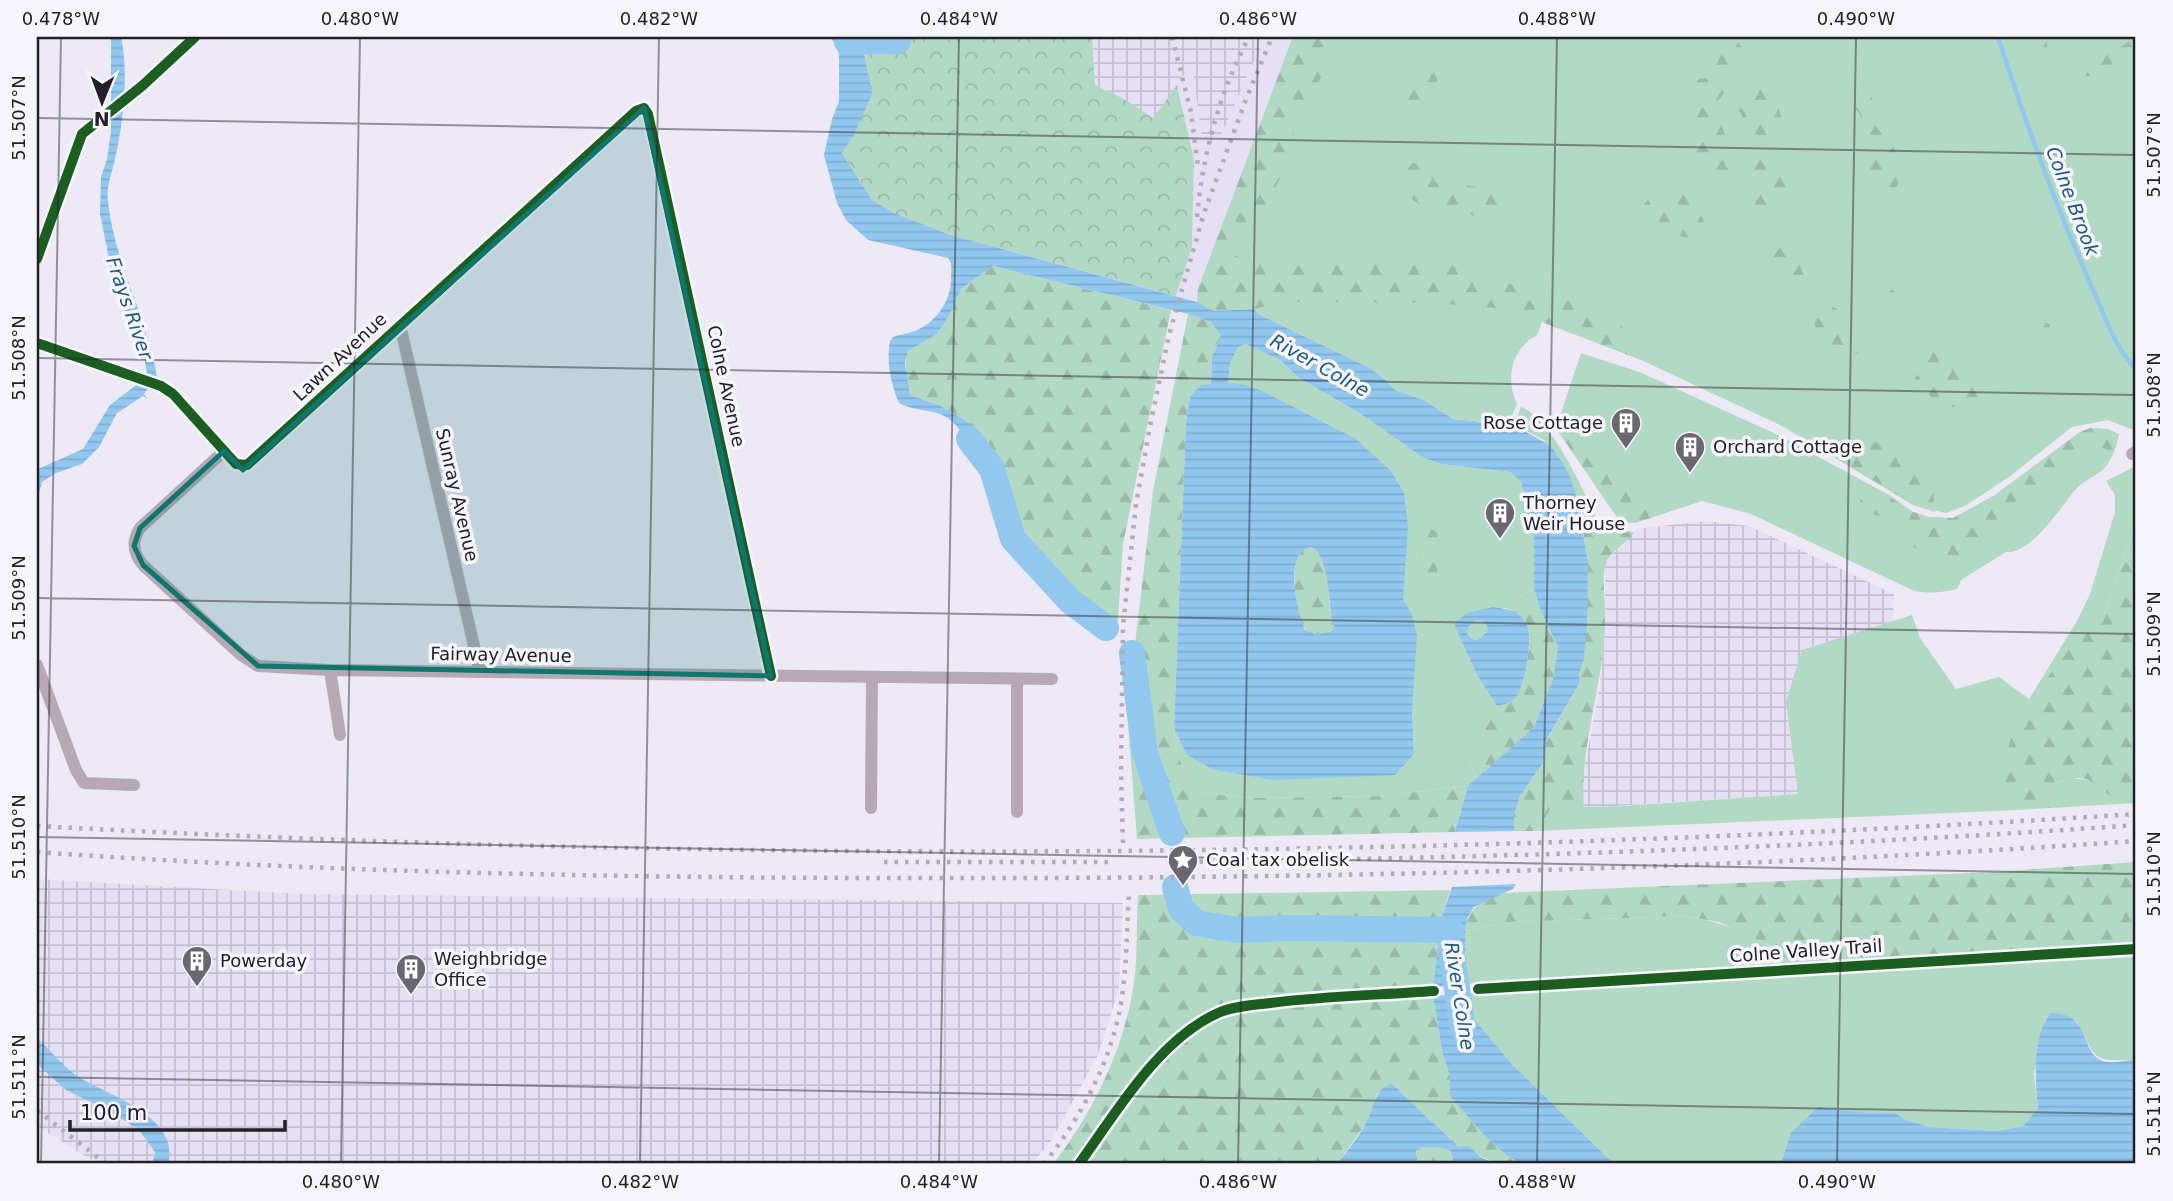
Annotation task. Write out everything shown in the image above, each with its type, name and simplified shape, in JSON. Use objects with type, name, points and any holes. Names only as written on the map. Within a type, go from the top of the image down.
[{"type":"street","points":[[37,259],[82,134],[142,86],[195,37]]},
{"type":"street","name":"Lawn Avenue","points":[[37,343],[158,385],[173,394],[237,465],[250,464],[642,107]]},
{"type":"street","name":"Colne Avenue","points":[[642,107],[648,114],[771,676]]},
{"type":"street","name":"Sunray Avenue","points":[[400,326],[480,672]]},
{"type":"street","name":"Fairway Avenue","points":[[224,451],[140,528],[134,542],[136,556],[252,664],[274,668],[330,670],[1052,679]]},
{"type":"street","points":[[37,665],[76,770],[85,783],[134,785]]},
{"type":"street","points":[[330,670],[341,735]]},
{"type":"street","points":[[871,808],[872,678]]},
{"type":"street","points":[[1017,679],[1017,812]]},
{"type":"highlighted area","points":[[644,108],[771,676],[258,666],[143,565],[134,546],[140,528],[224,451],[243,470]]},
{"type":"shaded area","points":[[1092,37],[1265,37],[1217,144],[1202,140],[1193,69],[1177,80],[1177,85],[1153,119],[1127,101],[1095,85]]},
{"type":"shaded area","points":[[1265,37],[1293,37],[1198,289],[1197,302],[1176,296],[1192,247],[1194,159],[1177,80],[1193,68],[1202,140],[1217,144]]},
{"type":"shaded area","points":[[1706,521],[1749,526],[1894,594],[1893,622],[1802,651],[1786,701],[1799,794],[1584,808],[1582,780],[1600,686],[1605,624],[1605,564],[1612,552],[1624,545],[1636,529]]},
{"type":"shaded area","points":[[37,879],[302,894],[1123,903],[1119,988],[1098,1055],[1051,1141],[1032,1164],[98,1164],[37,1126]]},
{"type":"green space","points":[[862,37],[1092,37],[1095,85],[1124,99],[1153,118],[1177,85],[1194,159],[1192,247],[1176,296],[951,235],[894,213],[872,200],[842,153],[854,135],[871,94]]},
{"type":"green space","points":[[1293,37],[2136,37],[2136,431],[2108,420],[2072,427],[2009,477],[1965,506],[1946,513],[1913,505],[1782,426],[1641,360],[1542,320],[1536,336],[1521,349],[1513,364],[1511,380],[1517,404],[1511,424],[1453,419],[1424,400],[1395,390],[1368,367],[1260,315],[1253,309],[1257,286],[1198,289]]},
{"type":"green space","points":[[1293,37],[1340,37],[1332,58],[1300,114],[1289,155],[1277,184],[1257,215],[1228,236],[1230,251],[1240,258],[1270,263],[1451,265],[1532,291],[1585,303],[1606,312],[1624,328],[1641,360],[1508,309],[1436,303],[1289,302],[1253,309],[1214,311],[1197,302],[1198,289]]},
{"type":"green space","points":[[2030,37],[2047,37],[2052,57],[2068,70],[2093,63],[2130,41],[2136,41],[2136,52],[2094,75],[2062,81],[2049,68]]},
{"type":"green space","points":[[1735,40],[1741,46],[1741,52],[1736,63],[1736,77],[1718,101],[1723,130],[1735,154],[1731,171],[1721,174],[1708,171],[1697,158],[1689,136],[1692,118],[1690,88],[1693,79],[1713,78],[1710,56],[1716,44]]},
{"type":"green space","points":[[1437,56],[1444,56],[1446,65],[1417,115],[1411,115],[1408,108],[1410,91],[1419,75]]},
{"type":"green space","points":[[1751,80],[1759,83],[1764,95],[1778,108],[1781,118],[1779,134],[1768,142],[1752,138],[1743,129],[1742,115],[1734,104],[1746,82]]},
{"type":"green space","points":[[1852,85],[1862,87],[1871,95],[1874,123],[1897,155],[1905,158],[1904,174],[1896,187],[1875,187],[1863,175],[1864,147],[1859,135],[1864,120],[1850,99]]},
{"type":"green space","points":[[1764,158],[1775,162],[1786,185],[1784,207],[1761,215],[1752,211],[1748,201],[1752,189],[1752,165]]},
{"type":"green space","points":[[1413,163],[1428,165],[1435,182],[1507,190],[1502,212],[1497,219],[1485,220],[1458,209],[1437,212],[1425,208],[1411,198],[1403,184],[1402,177]]},
{"type":"green space","points":[[1671,190],[1679,192],[1696,206],[1710,235],[1705,242],[1676,235],[1642,216],[1640,210],[1649,198]]},
{"type":"green space","points":[[1791,240],[1800,240],[1804,244],[1800,264],[1805,278],[1794,286],[1784,282],[1769,261],[1775,251]]},
{"type":"green space","points":[[993,266],[1171,310],[1123,544],[1117,633],[1072,597],[1017,536],[997,466],[971,424],[941,406],[910,395],[906,373],[908,351],[937,334],[961,289]]},
{"type":"green space","points":[[1880,282],[1897,293],[1897,298],[1887,301],[1875,292],[1874,284]]},
{"type":"green space","points":[[1819,298],[1842,312],[1846,318],[1843,323],[1828,319],[1817,309]]},
{"type":"green space","points":[[1809,313],[1843,332],[1865,337],[1867,345],[1857,354],[1840,354],[1825,340],[1807,316]]},
{"type":"green space","points":[[1188,314],[1211,322],[1221,336],[1212,357],[1211,384],[1190,397],[1186,422],[1174,728],[1176,747],[1184,770],[1199,793],[1251,798],[1380,796],[1468,786],[1455,832],[1176,838],[1146,753],[1134,653],[1153,491]]},
{"type":"green space","points":[[2037,317],[2050,325],[2046,341],[2040,343],[2031,336],[2027,327],[2028,319]]},
{"type":"green space","points":[[1246,344],[1280,360],[1299,378],[1361,414],[1422,457],[1440,464],[1510,472],[1521,481],[1534,539],[1534,589],[1519,597],[1516,611],[1504,608],[1476,620],[1483,621],[1488,626],[1488,631],[1477,640],[1467,634],[1468,627],[1456,629],[1477,675],[1497,706],[1470,761],[1477,779],[1468,786],[1380,796],[1251,798],[1199,793],[1184,770],[1176,747],[1174,728],[1186,754],[1414,753],[1412,711],[1242,384],[1228,384],[1230,363],[1237,347]]},
{"type":"green space","points":[[1933,350],[1946,353],[1986,378],[1982,396],[1971,411],[1938,401],[1919,385],[1915,378],[1927,363],[1926,357]]},
{"type":"green space","points":[[1581,353],[1642,373],[1778,435],[1891,496],[1913,512],[1929,517],[1953,518],[1965,512],[1995,495],[2080,432],[2099,428],[2119,434],[2107,465],[2077,488],[2045,528],[2026,545],[2016,551],[2006,552],[1961,580],[1957,589],[1918,591],[1751,514],[1702,501],[1635,523],[1621,521],[1556,428]]},
{"type":"green space","points":[[1521,407],[1544,425],[1555,440],[1598,522],[1582,526],[1575,490],[1544,440],[1514,425]]},
{"type":"green space","points":[[1560,423],[1571,427],[1578,424],[1593,458],[1622,485],[1639,510],[1649,509],[1652,518],[1627,523],[1617,517],[1556,428]]},
{"type":"green space","points":[[2090,428],[2108,429],[2119,434],[2114,450],[2108,451],[2095,443],[2084,443],[2043,478],[2018,516],[1985,539],[1978,549],[1953,561],[1942,561],[1912,546],[1886,518],[1868,513],[1862,508],[1860,501],[1869,484],[1913,512],[1929,517],[1953,518],[1995,495],[2080,432]]},
{"type":"green space","points":[[1855,434],[1878,443],[1903,464],[1923,472],[1933,489],[1935,512],[1913,505],[1814,444],[1833,437]]},
{"type":"green space","points":[[2134,467],[2136,523],[2103,617],[2075,643],[2053,669],[2013,732],[2004,759],[2009,801],[2017,810],[1537,831],[1551,808],[1798,794],[1786,701],[1802,650],[1912,615],[1920,638],[1956,689],[1999,677],[2029,699],[2077,621],[2090,594],[2115,512],[2115,495],[2106,481]]},
{"type":"green space","points":[[2136,523],[2136,785],[2127,796],[2112,797],[2087,780],[2074,778],[2057,783],[2050,808],[2017,810],[2009,801],[2004,775],[2004,759],[2013,732],[2053,669],[2074,643],[2103,617]]},
{"type":"green space","points":[[1420,527],[1437,532],[1439,548],[1436,587],[1431,590],[1422,589]]},
{"type":"green space","points":[[1598,529],[1634,532],[1606,563],[1604,646],[1585,762],[1584,808],[1551,808],[1537,831],[1514,831],[1514,815],[1520,796],[1543,763],[1546,742],[1580,682],[1579,674],[1584,659],[1588,561],[1583,532]]},
{"type":"green space","points":[[1311,547],[1324,565],[1330,606],[1416,597],[1330,607],[1334,626],[1332,631],[1319,635],[1311,634],[1301,621],[1298,610],[1295,572],[1298,554]]},
{"type":"green space","points":[[1534,589],[1540,609],[1558,647],[1553,678],[1534,727],[1477,779],[1470,761],[1497,706],[1510,703],[1526,666],[1529,634],[1527,625],[1516,611],[1519,597]]},
{"type":"green space","points":[[1129,654],[1142,752],[1150,781],[1164,809],[1171,838],[1137,839],[1126,698]]},
{"type":"green space","points":[[2072,778],[2094,781],[2105,792],[2127,796],[2136,785],[2136,803],[2050,808],[2057,783]]},
{"type":"green space","points":[[2136,862],[2136,945],[1790,965],[1775,949],[1751,936],[1719,922],[1683,916],[1506,922],[1465,931],[1469,916],[1477,906],[1502,893],[1994,872]]},
{"type":"green space","points":[[1450,890],[1441,919],[1433,987],[1297,997],[1214,1009],[1183,1026],[1148,1060],[1073,1164],[1053,1164],[1094,1101],[1123,1031],[1135,971],[1138,895]]},
{"type":"green space","points":[[1683,916],[1741,931],[1767,945],[1790,965],[1466,984],[1465,931],[1506,922]]},
{"type":"green space","points":[[2136,957],[2136,1060],[2110,1060],[2097,1056],[2077,1022],[2050,1013],[2045,1020],[2034,1074],[2038,1108],[2023,1126],[1996,1131],[1930,1127],[1906,1120],[1895,1113],[1857,1112],[1790,1134],[1781,1164],[1614,1164],[1511,1063],[1470,1014],[1466,993]]},
{"type":"green space","points":[[1433,996],[1443,1056],[1450,1076],[1450,1096],[1493,1141],[1524,1164],[1494,1162],[1469,1147],[1459,1147],[1392,1083],[1377,1094],[1367,1122],[1337,1164],[1083,1164],[1127,1102],[1162,1059],[1200,1024],[1219,1014],[1344,999]]},
{"type":"green space","points":[[1419,1147],[1450,1150],[1454,1164],[1418,1164],[1416,1151]]},
{"type":"water","name":"Frays River","points":[[111,37],[121,37],[125,66],[123,114],[108,201],[117,246],[146,332],[157,376],[144,394],[148,399],[143,396],[117,413],[99,447],[82,464],[56,473],[42,482],[37,500],[38,469],[83,449],[110,405],[147,373],[144,357],[112,273],[100,214],[101,177],[111,131]]},
{"type":"water","points":[[831,37],[861,37],[872,94],[854,135],[842,153],[872,200],[894,213],[951,235],[1197,302],[1214,311],[1253,309],[1260,315],[1368,367],[1395,390],[1424,400],[1453,419],[1514,425],[1551,446],[1567,470],[1575,490],[1588,561],[1584,659],[1579,674],[1580,682],[1546,741],[1543,763],[1520,796],[1514,815],[1514,831],[1455,832],[1468,786],[1534,727],[1553,678],[1558,647],[1540,609],[1534,589],[1534,539],[1521,481],[1510,472],[1440,464],[1422,457],[1361,414],[1299,378],[1280,360],[1246,344],[1238,347],[1230,363],[1228,383],[1242,384],[1262,391],[1356,439],[1391,471],[1404,493],[1408,527],[1403,599],[1412,615],[1417,635],[1412,711],[1414,754],[1395,775],[1273,780],[1212,769],[1186,754],[1174,728],[1186,422],[1190,397],[1201,385],[1211,384],[1212,357],[1221,336],[1211,322],[1188,314],[993,266],[961,289],[937,334],[908,351],[905,363],[910,395],[941,406],[971,424],[981,438],[997,466],[981,470],[969,445],[952,422],[937,413],[899,403],[896,395],[889,365],[890,341],[893,337],[912,332],[929,323],[940,311],[950,288],[951,265],[948,258],[868,240],[846,220],[837,203],[824,155],[839,101],[839,54]],"holes":[[[1311,547],[1317,552],[1325,571],[1334,626],[1332,631],[1317,635],[1305,630],[1294,583],[1297,559],[1302,551]]]},
{"type":"water","points":[[1493,607],[1516,611],[1527,625],[1529,651],[1525,672],[1519,691],[1510,702],[1497,706],[1477,675],[1455,623],[1467,613]],"holes":[[[1476,620],[1483,621],[1488,631],[1477,640],[1472,639],[1467,634],[1468,627]]]},
{"type":"water","points":[[1516,884],[1513,889],[1474,907],[1468,917],[1465,931],[1466,984],[1433,987],[1441,919],[1452,887]]},
{"type":"water","points":[[1466,993],[1470,1014],[1511,1063],[1614,1164],[1547,1166],[1517,1161],[1496,1146],[1465,1114],[1450,1096],[1450,1076],[1443,1056],[1433,996]]},
{"type":"water","points":[[2050,1013],[2063,1014],[2073,1019],[2090,1050],[2103,1061],[2136,1060],[2136,1164],[1781,1164],[1790,1134],[1818,1107],[1895,1113],[1906,1120],[1930,1127],[1996,1131],[2023,1126],[2038,1108],[2038,1047],[2044,1023]]},
{"type":"water","points":[[37,1038],[77,1076],[123,1100],[153,1120],[164,1133],[169,1147],[168,1164],[152,1164],[155,1152],[139,1130],[109,1111],[66,1090],[37,1064]]},
{"type":"water","points":[[1392,1083],[1459,1147],[1469,1146],[1482,1158],[1497,1164],[1454,1164],[1450,1150],[1419,1147],[1416,1151],[1418,1164],[1337,1164],[1363,1129],[1378,1094]]},
{"type":"waterway","points":[[847,41],[898,41],[898,37]]},
{"type":"waterway","name":"Colne Brook","points":[[1998,37],[2068,231],[2112,334],[2136,369]]},
{"type":"waterway","points":[[969,439],[992,469],[1013,539],[1070,601],[1106,628]]},
{"type":"waterway","points":[[1132,653],[1145,753],[1172,833]]},
{"type":"waterway","points":[[1175,887],[1181,908],[1196,923],[1237,930],[1451,930]]},
{"type":"waterway","name":"River Colne","points":[[1451,949],[1463,1029]]},
{"type":"railway","points":[[1172,37],[1191,112],[1198,167]]},
{"type":"railway","points":[[1197,217],[1203,170],[1214,124],[1229,80],[1249,37]]},
{"type":"railway","points":[[1123,843],[1123,626],[1136,504],[1151,421],[1169,335],[1204,213],[1272,37]]},
{"type":"railway","points":[[37,826],[562,846],[824,851],[1086,851],[1349,848],[1611,840],[2136,814]]},
{"type":"railway","points":[[1168,862],[1652,851],[2136,825]]},
{"type":"railway","points":[[37,852],[258,865],[480,873],[812,878],[1075,878],[1378,874],[1681,865],[2136,841]]},
{"type":"railway","points":[[884,862],[1108,862]]},
{"type":"railway","points":[[1044,1164],[1084,1104],[1113,1036],[1124,977],[1129,892]]},
{"type":"railway","points":[[37,1110],[106,1164]]},
{"type":"cycle path","points":[[37,259],[82,134],[142,86],[195,37]]},
{"type":"cycle path","points":[[37,343],[161,386],[173,394],[236,464],[247,465],[636,111],[644,108],[648,114],[771,676]]},
{"type":"cycle path","name":"Colne Valley Trail","points":[[1478,989],[2136,949]]},
{"type":"cycle path","points":[[1079,1164],[1123,1101],[1157,1059],[1196,1025],[1218,1013],[1243,1006],[1290,1001],[1434,991]]},
{"type":"place","name":"Rose Cottage","points":[[1626,450]]},
{"type":"place","name":"Orchard Cottage","points":[[1690,474]]},
{"type":"place","name":"Thorney Weir House","points":[[1500,540]]},
{"type":"place","name":"Coal tax obelisk","points":[[1183,887]]},
{"type":"place","name":"Powerday","points":[[197,988]]},
{"type":"place","name":"Weighbridge Office","points":[[411,996]]}]
